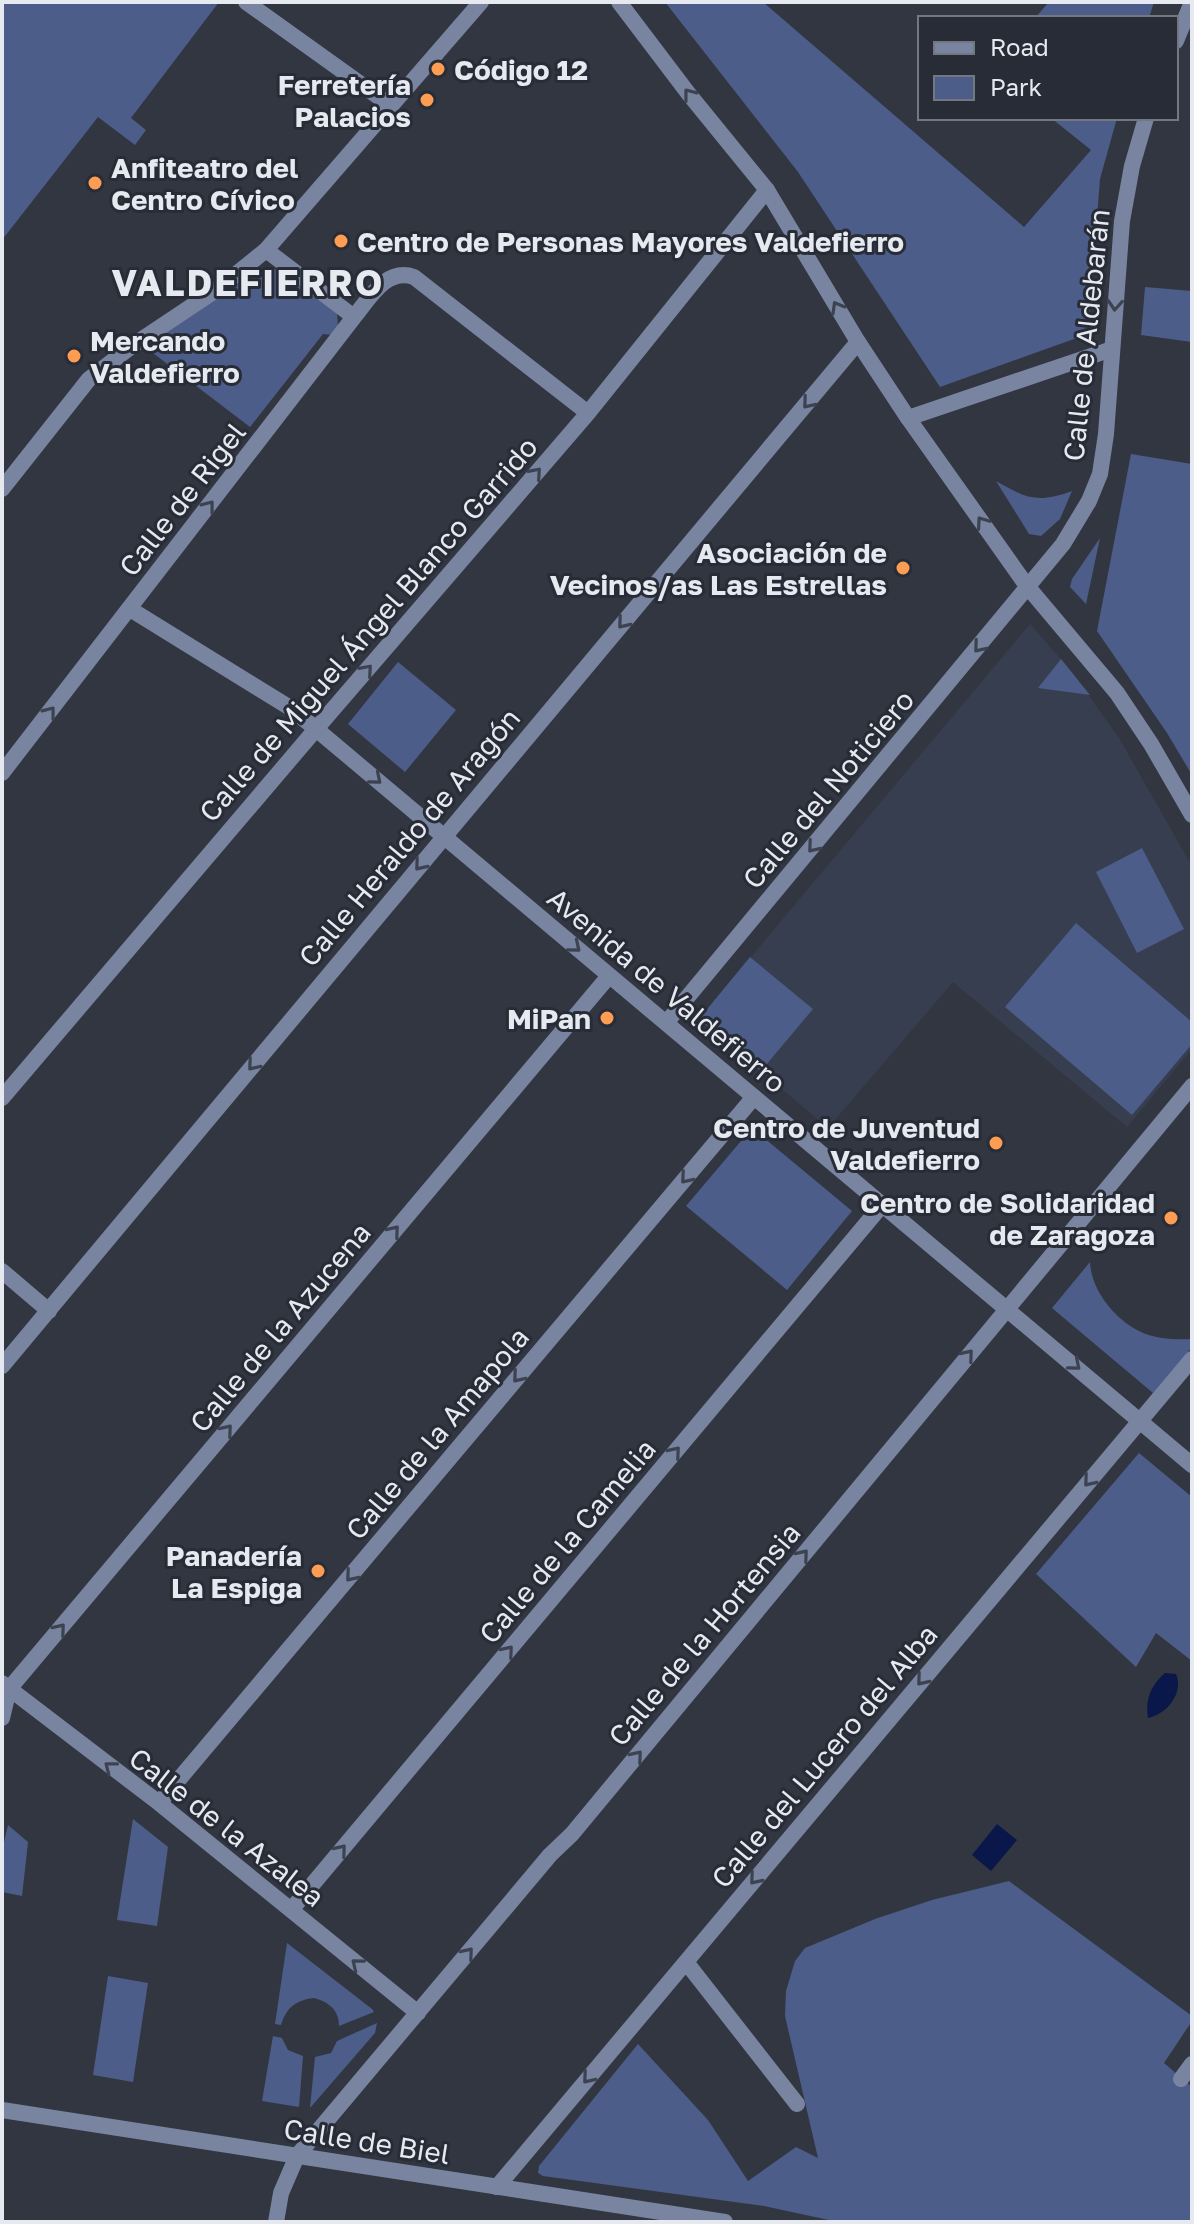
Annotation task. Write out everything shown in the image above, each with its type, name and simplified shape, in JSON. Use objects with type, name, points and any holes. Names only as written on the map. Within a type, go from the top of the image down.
[{"type":"street","points":[[246,2],[390,105]]},
{"type":"street","points":[[2,489],[89,379],[219,288],[266,250],[481,2]]},
{"type":"street","points":[[619,2],[767,190],[858,342],[908,418],[1027,586],[1117,693],[1192,815]]},
{"type":"street","points":[[1178,36],[1192,2]]},
{"type":"street","name":"Calle de Aldebarán","points":[[1027,586],[1075,526],[1100,474],[1106,434],[1122,221],[1132,166],[1145,120]]},
{"type":"street","name":"Calle de Miguel Ángel Blanco Garrido","points":[[2,1098],[588,413],[767,190]]},
{"type":"street","points":[[266,250],[354,317]]},
{"type":"street","name":"Calle de Rigel","points":[[2,773],[354,317],[386,281],[402,274],[414,277],[588,413]]},
{"type":"street","name":"Calle Heraldo de Aragón","points":[[2,1366],[858,342]]},
{"type":"street","points":[[908,418],[1112,349]]},
{"type":"street","name":"Calle del Noticiero","points":[[666,1023],[1027,586]]},
{"type":"street","name":"Avenida de Valdefierro","points":[[130,609],[292,709],[1192,1465]]},
{"type":"street","name":"Calle de la Azucena","points":[[2,1718],[6,1686],[609,976]]},
{"type":"street","name":"Calle de la Hortensia","points":[[276,2222],[281,2193],[297,2156],[550,1855],[583,1822],[1192,1086]]},
{"type":"street","name":"Calle de la Amapola","points":[[159,1803],[754,1097]]},
{"type":"street","name":"Calle de la Camelia","points":[[291,1910],[882,1205]]},
{"type":"street","points":[[2,1271],[49,1311]]},
{"type":"street","name":"Calle del Lucero del Alba","points":[[497,2187],[1192,1359]]},
{"type":"street","name":"Calle de la Azalea","points":[[6,1686],[159,1803],[418,2013]]},
{"type":"street","points":[[686,1962],[797,2104]]},
{"type":"street","points":[[1181,2079],[1192,2064]]},
{"type":"street","name":"Calle de Biel","points":[[2,2110],[497,2187],[654,2216],[725,2222]]},
{"type":"shaded area","points":[[1030,624],[1072,672],[1119,738],[1192,866],[1192,1049],[1127,1127],[953,982],[828,1128],[699,1019]]},
{"type":"shaded area","points":[[1165,1673],[1176,1674],[1176,1695],[1162,1712],[1148,1718],[1150,1693]]},
{"type":"shaded area","points":[[997,1824],[1017,1840],[991,1871],[972,1855]]},
{"type":"green space","points":[[2,2],[219,2],[131,118],[146,130],[135,145],[98,117],[2,240]]},
{"type":"green space","points":[[665,2],[763,2],[1024,227],[1091,150],[1054,120],[1116,120],[1100,179],[1088,334],[940,387],[798,172]]},
{"type":"green space","points":[[1049,2],[1154,2],[1150,16],[1037,16]]},
{"type":"green space","points":[[270,267],[284,273],[337,312],[338,326],[333,335],[323,334],[250,427],[145,347],[258,269]]},
{"type":"green space","points":[[1145,287],[1192,291],[1192,342],[1141,335]]},
{"type":"green space","points":[[1131,454],[1192,464],[1192,775],[1097,631]]},
{"type":"green space","points":[[996,481],[1032,497],[1050,497],[1072,491],[1060,519],[1041,536],[1029,534]]},
{"type":"green space","points":[[1100,538],[1086,604],[1070,587],[1072,579]]},
{"type":"green space","points":[[1061,659],[1090,695],[1038,688]]},
{"type":"green space","points":[[398,662],[456,710],[405,772],[348,724]]},
{"type":"green space","points":[[1142,848],[1184,929],[1137,953],[1096,872]]},
{"type":"green space","points":[[1076,923],[1192,1022],[1192,1044],[1132,1115],[1005,1007]]},
{"type":"green space","points":[[750,957],[813,1009],[761,1071],[699,1019]]},
{"type":"green space","points":[[752,1128],[852,1211],[787,1290],[686,1206]]},
{"type":"green space","points":[[1090,1262],[1091,1273],[1106,1303],[1131,1327],[1153,1336],[1192,1339],[1192,1347],[1153,1393],[1052,1308]]},
{"type":"green space","points":[[1139,1453],[1192,1497],[1192,1661],[1156,1633],[1136,1667],[1036,1574]]},
{"type":"green space","points":[[133,1819],[168,1847],[157,1926],[117,1920]]},
{"type":"green space","points":[[8,1825],[28,1842],[22,1896],[2,1892],[2,1851]]},
{"type":"green space","points":[[1009,1881],[1192,2016],[1192,2021],[1164,2063],[1192,2087],[1192,2222],[838,2222],[764,2206],[538,2173],[539,2166],[638,2044],[708,2120],[748,2181],[796,2147],[818,2158],[785,2016],[786,1991],[795,1961],[805,1948],[875,1919],[932,1900]]},
{"type":"green space","points":[[287,1943],[374,2012],[339,2026],[332,2008],[314,1998],[297,2003],[286,2014],[281,2025],[275,2024]]},
{"type":"green space","points":[[108,1976],[148,1983],[133,2082],[93,2075]]},
{"type":"green space","points":[[377,2023],[375,2033],[310,2108],[315,2057],[331,2053],[337,2041]]},
{"type":"green space","points":[[273,2036],[282,2038],[288,2050],[303,2056],[299,2107],[262,2101]]},
{"type":"place","name":"Código 12","points":[[438,69]]},
{"type":"place","name":"Ferretería Palacios","points":[[427,100]]},
{"type":"place","name":"Anfiteatro del Centro Cívico","points":[[95,183]]},
{"type":"place","name":"Centro de Personas Mayores Valdefierro","points":[[341,241]]},
{"type":"place","name":"Mercando Valdefierro","points":[[74,356]]},
{"type":"place","name":"Asociación de Vecinos/as Las Estrellas","points":[[903,568]]},
{"type":"place","name":"MiPan","points":[[607,1018]]},
{"type":"place","name":"Centro de Juventud Valdefierro","points":[[996,1143]]},
{"type":"place","name":"Centro de Solidaridad de Zaragoza","points":[[1171,1218]]},
{"type":"place","name":"Panadería La Espiga","points":[[318,1571]]},
{"type":"district","name":"VALDEFIERRO","points":[[248,282]]}]
